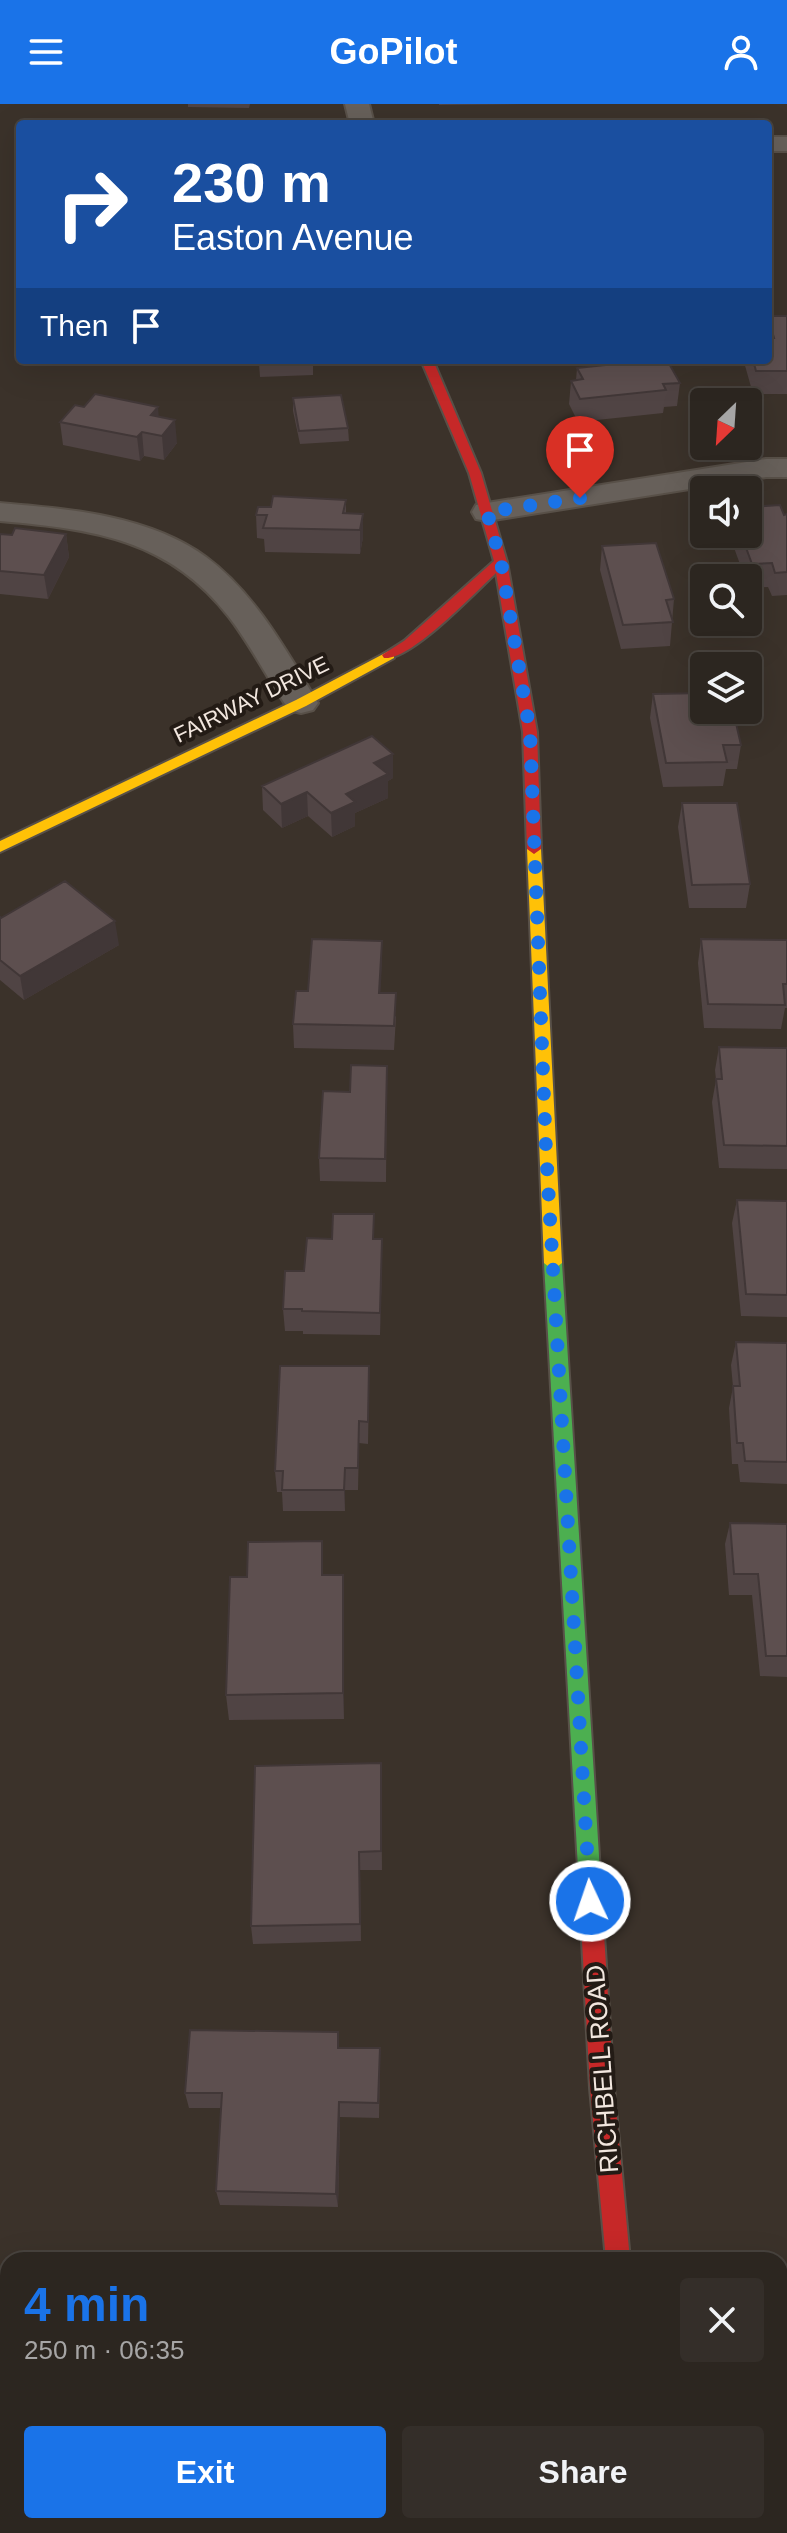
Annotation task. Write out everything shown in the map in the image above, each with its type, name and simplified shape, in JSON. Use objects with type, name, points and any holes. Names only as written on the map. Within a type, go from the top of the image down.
[{"type":"street","name":"RICHBELL ROAD","points":[[429,364],[475,473],[501,562],[530,732],[548,1182],[602,2088],[617,2252]]},
{"type":"street","points":[[487,512],[766,468],[787,468]]},
{"type":"street","points":[[0,512],[75,520],[164,544],[216,581],[266,644],[301,703]]},
{"type":"street","name":"FAIRWAY DRIVE","points":[[0,847],[301,703],[409,644],[501,562]]},
{"type":"building","points":[[772,316],[787,316],[787,371],[756,371],[754,364],[772,364]]},
{"type":"building","points":[[669,364],[680,383],[663,384],[666,390],[580,399],[571,381],[583,379],[577,368]]},
{"type":"building","points":[[95,394],[158,407],[151,415],[175,420],[162,436],[142,432],[137,437],[60,422],[75,405],[84,407]]},
{"type":"building","points":[[341,395],[348,428],[299,431],[293,398]]},
{"type":"building","points":[[273,496],[346,500],[343,513],[363,514],[360,530],[263,528],[267,515],[256,515],[258,507],[271,507]]},
{"type":"building","points":[[780,505],[784,515],[787,514],[787,572],[775,573],[772,563],[752,564],[746,548],[762,548],[762,506]]},
{"type":"building","points":[[15,528],[66,534],[44,575],[0,571],[0,534],[12,535]]},
{"type":"building","points":[[656,543],[674,599],[666,600],[673,622],[623,625],[602,546]]},
{"type":"building","points":[[690,693],[690,724],[736,724],[741,745],[723,745],[727,762],[666,763],[653,694]]},
{"type":"building","points":[[372,736],[393,754],[374,763],[388,774],[346,794],[355,802],[331,813],[307,792],[281,804],[262,786]]},
{"type":"building","points":[[682,803],[737,803],[750,884],[692,885]]},
{"type":"building","points":[[65,881],[115,921],[20,976],[0,960],[0,917]]},
{"type":"building","points":[[312,939],[382,941],[379,993],[396,993],[394,1026],[293,1024],[296,991],[308,991]]},
{"type":"building","points":[[701,939],[787,940],[787,984],[783,984],[785,1005],[708,1004]]},
{"type":"building","points":[[719,1047],[787,1048],[787,1146],[724,1145],[716,1079],[722,1079]]},
{"type":"building","points":[[351,1065],[387,1066],[385,1159],[319,1158],[323,1091],[350,1092]]},
{"type":"building","points":[[737,1200],[787,1201],[787,1295],[746,1294]]},
{"type":"building","points":[[333,1214],[374,1214],[373,1239],[382,1239],[380,1313],[283,1309],[285,1271],[304,1271],[307,1238],[332,1239]]},
{"type":"building","points":[[736,1342],[787,1343],[787,1462],[745,1461],[743,1443],[737,1443],[733,1386],[740,1386]]},
{"type":"building","points":[[280,1366],[369,1366],[368,1422],[359,1421],[358,1468],[345,1468],[344,1490],[282,1490],[283,1471],[275,1471]]},
{"type":"building","points":[[730,1523],[787,1524],[787,1656],[766,1656],[758,1574],[734,1574]]},
{"type":"building","points":[[322,1541],[322,1575],[343,1575],[343,1693],[226,1695],[230,1577],[247,1577],[248,1542]]},
{"type":"building","points":[[381,1763],[381,1851],[359,1852],[360,1924],[251,1926],[255,1766]]},
{"type":"building","points":[[190,2030],[338,2032],[338,2048],[380,2048],[378,2103],[339,2102],[336,2194],[216,2191],[222,2093],[185,2093]]},
{"type":"traffic: fast","points":[[553,1263],[591,1904]]},
{"type":"traffic: slow","points":[[0,847],[301,703],[389,655]]},
{"type":"traffic: slow","points":[[534,849],[553,1263]]},
{"type":"traffic: jam","points":[[429,364],[475,473],[501,562],[530,732],[534,849]]},
{"type":"traffic: jam","points":[[389,655],[409,644],[501,562]]},
{"type":"traffic: jam","points":[[591,1904],[602,2088],[617,2252]]},
{"type":"route","points":[[580,498],[487,512],[501,562],[530,732],[546,1150],[590,1901]]}]
